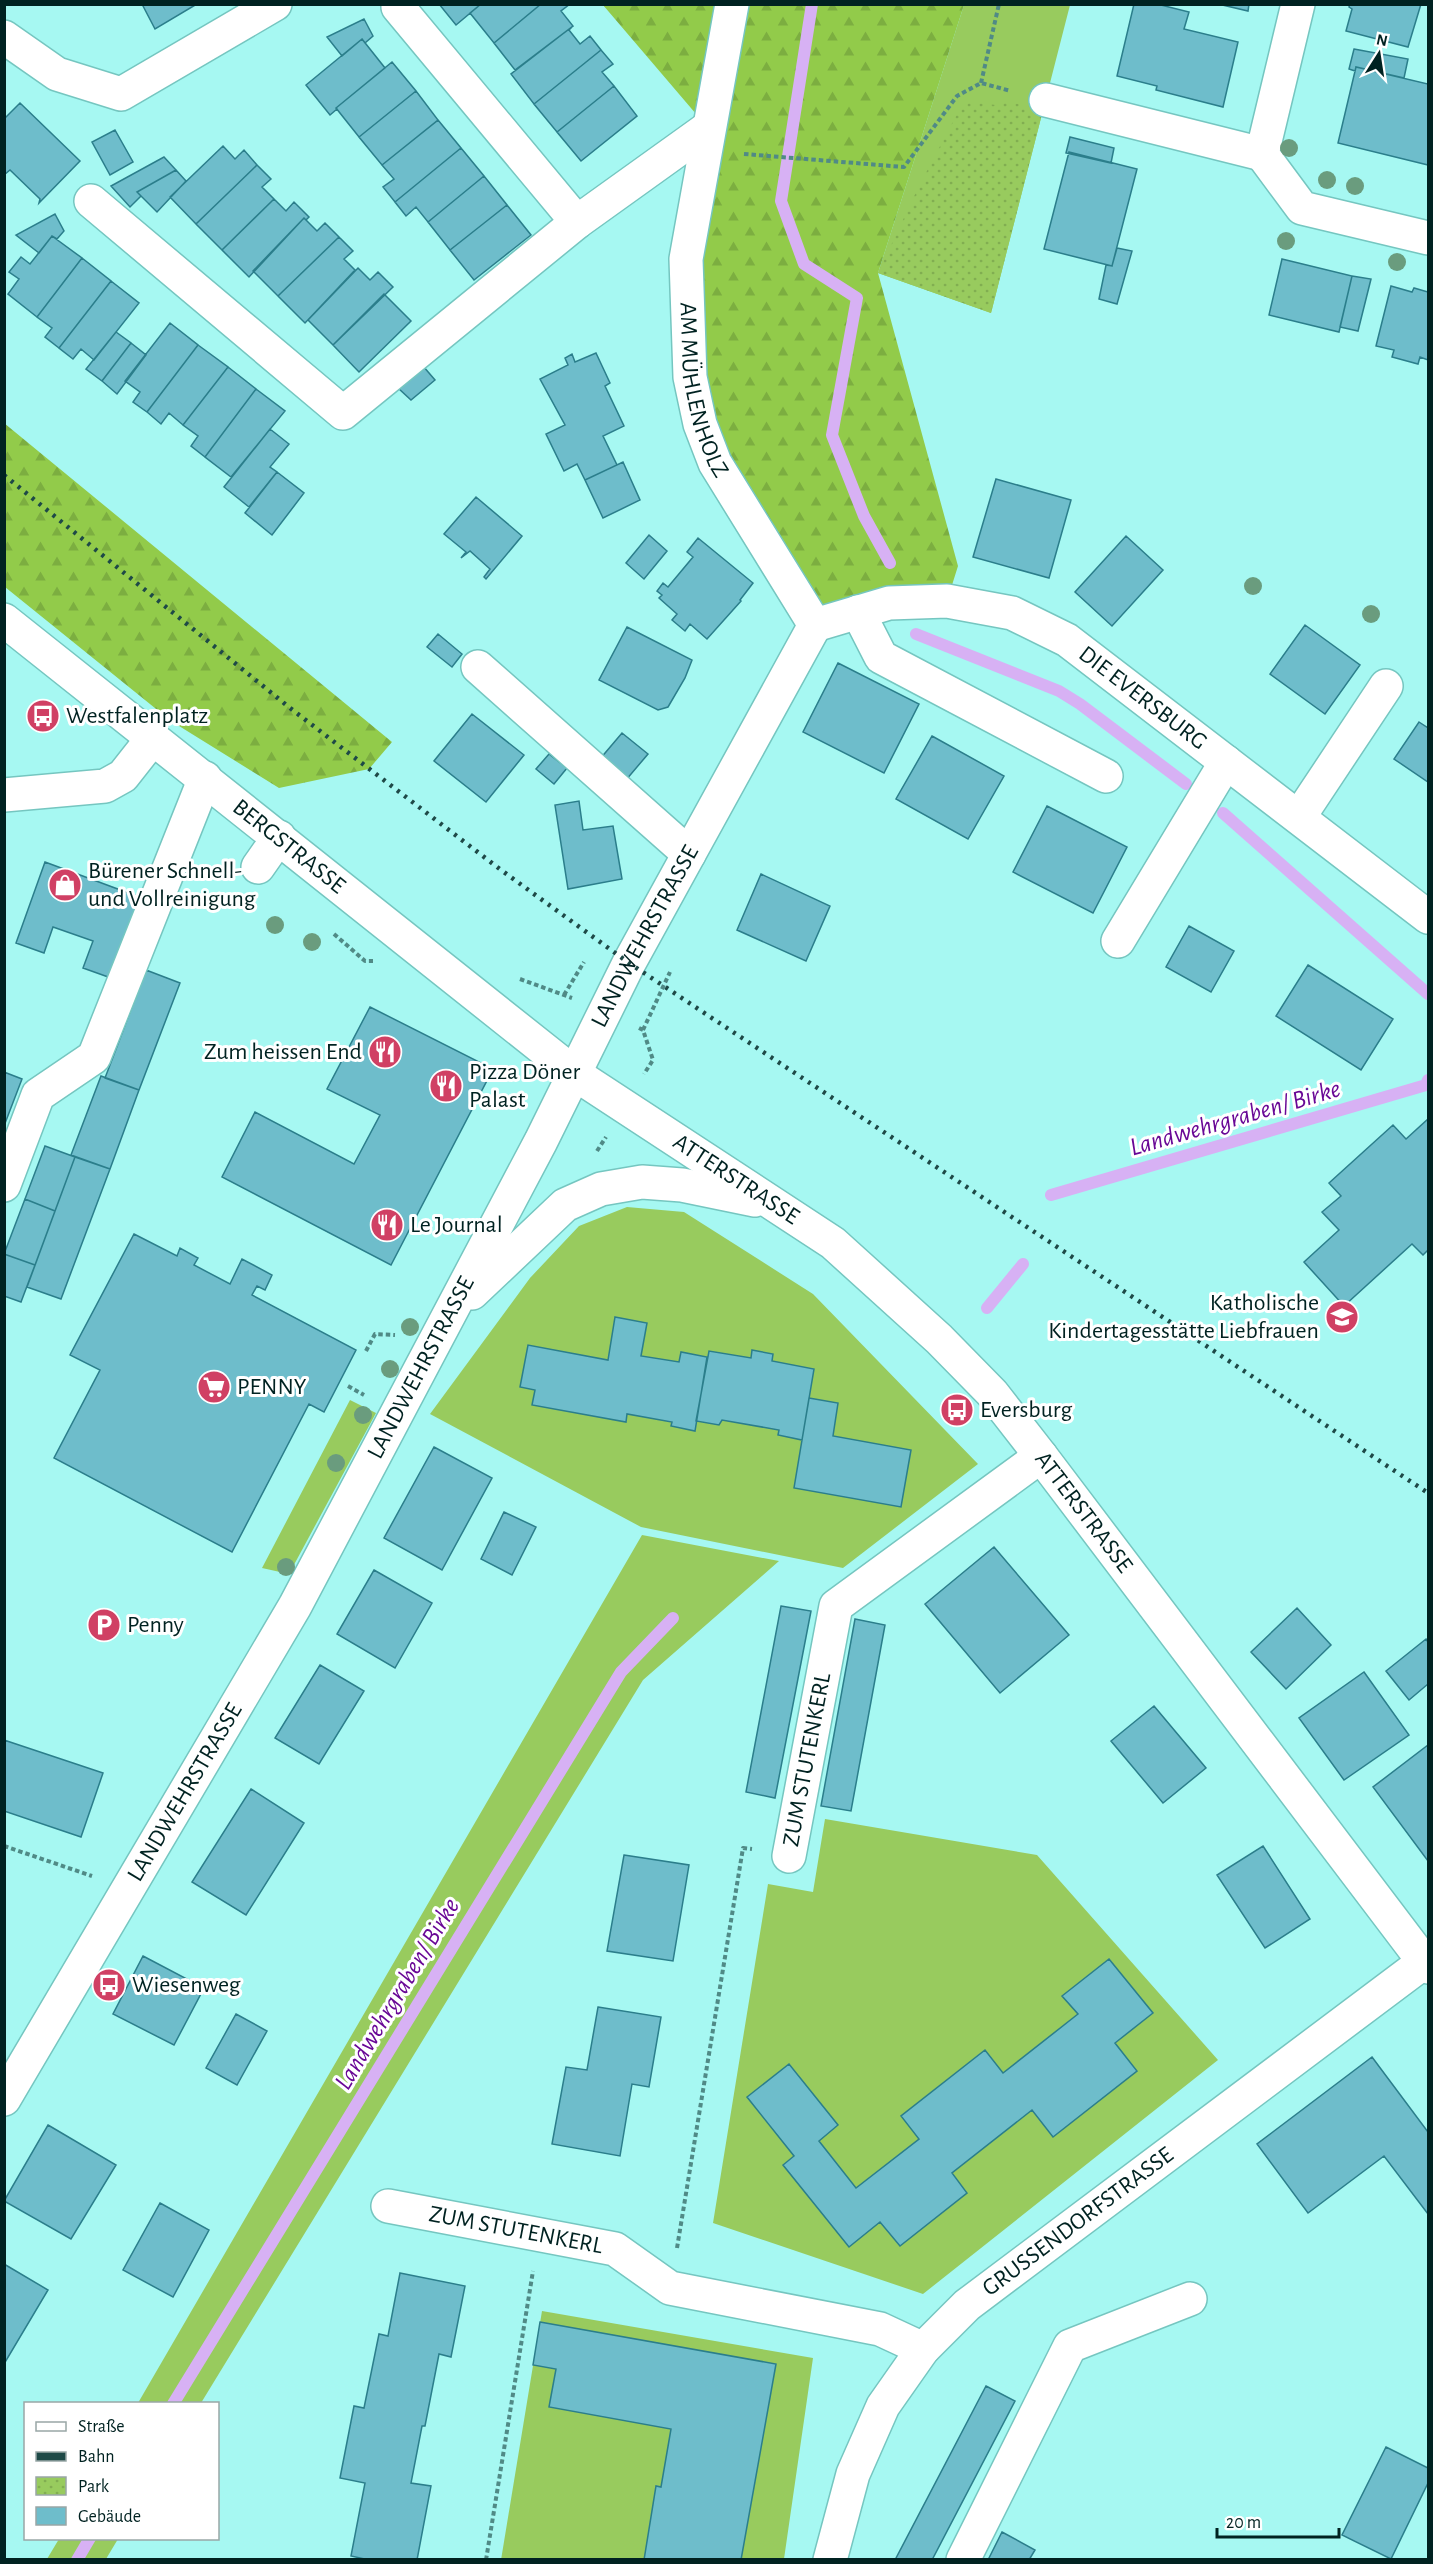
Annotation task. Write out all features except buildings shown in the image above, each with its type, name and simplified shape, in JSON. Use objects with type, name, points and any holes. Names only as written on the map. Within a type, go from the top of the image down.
[{"type":"street","points":[[4,37],[57,74],[121,94],[275,4]]},
{"type":"street","name":"AM MÜHLENHOLZ","points":[[732,4],[686,259],[690,377],[700,424],[715,463],[815,625]]},
{"type":"street","points":[[1262,153],[1298,4]]},
{"type":"street","points":[[398,7],[578,222]]},
{"type":"street","points":[[1047,100],[1262,153],[1302,208],[1428,238]]},
{"type":"street","points":[[91,201],[343,413],[578,222],[708,128]]},
{"type":"street","name":"DIE EVERSBURG","points":[[815,625],[889,603],[947,601],[1012,613],[1067,640],[1428,917]]},
{"type":"street","points":[[858,612],[881,657],[1106,776]]},
{"type":"street","name":"BERGSTRASSE","points":[[4,620],[575,1074]]},
{"type":"street","name":"LANDWEHRSTRASSE","points":[[4,2099],[275,1642],[453,1310],[575,1074],[629,963],[815,625]]},
{"type":"street","points":[[478,668],[689,854]]},
{"type":"street","points":[[1299,817],[1386,686]]},
{"type":"street","points":[[4,795],[105,786],[123,776],[153,738]]},
{"type":"street","points":[[1118,941],[1226,762]]},
{"type":"street","points":[[4,1185],[38,1095],[94,1057],[205,778]]},
{"type":"street","points":[[258,867],[279,837]]},
{"type":"street","name":"ATTERSTRASSE","points":[[575,1074],[833,1243],[939,1339],[992,1393],[1426,1964]]},
{"type":"street","points":[[453,1310],[565,1204],[601,1189],[642,1182],[682,1185],[774,1204]]},
{"type":"street","name":"ZUM STUTENKERL","points":[[789,1856],[836,1606],[1041,1456]]},
{"type":"street","name":"GRUSSENDORFSTRASSE","points":[[830,2559],[858,2464],[883,2406],[923,2349],[967,2305],[1426,1964]]},
{"type":"street","name":"ZUM STUTENKERL","points":[[388,2206],[615,2249],[670,2288],[880,2329],[923,2349]]},
{"type":"street","points":[[963,2559],[1070,2346],[1190,2299]]},
{"type":"path","points":[[981,83],[999,4]]},
{"type":"path","points":[[780,157],[904,167],[957,96],[981,83],[1047,100]]},
{"type":"path","points":[[366,1350],[375,1334],[396,1335]]},
{"type":"path","points":[[4,1846],[127,1889]]},
{"type":"path","name":"ZUM STUTENKERL","points":[[670,2288],[743,1848],[789,1856]]},
{"type":"path","points":[[486,2559],[539,2235]]},
{"type":"green space","points":[[603,5],[964,5],[878,273],[958,566],[947,601],[815,625],[690,377],[708,128]]},
{"type":"green space","points":[[964,5],[1070,5],[991,313],[878,273]]},
{"type":"green space","points":[[970,102],[996,105],[1010,102],[1043,110],[991,313],[878,273],[918,188],[958,112]]},
{"type":"green space","points":[[4,423],[392,742],[369,769],[279,788],[171,721],[5,587]]},
{"type":"green space","points":[[627,1207],[684,1212],[813,1294],[978,1464],[843,1568],[641,1527],[430,1414],[530,1278],[579,1226]]},
{"type":"green space","points":[[350,1400],[376,1413],[289,1574],[262,1568]]},
{"type":"green space","points":[[642,1535],[779,1561],[643,1680],[202,2402],[139,2402]]},
{"type":"green space","points":[[825,1819],[1037,1855],[1218,2060],[923,2294],[713,2223],[768,1884],[813,1892]]},
{"type":"green space","points":[[542,2311],[813,2358],[784,2559],[501,2560]]},
{"type":"green space","points":[[58,2540],[117,2540],[106,2559],[47,2559]]},
{"type":"waterway","name":"Landwehrgraben/ Birke","points":[[812,4],[781,201],[804,264],[857,298],[832,435],[864,516],[890,563]]},
{"type":"waterway","name":"Landwehrgraben/ Birke","points":[[916,634],[1059,691],[1080,704],[1186,784]]},
{"type":"waterway","name":"Landwehrgraben/ Birke","points":[[1223,813],[1428,994]]},
{"type":"waterway","name":"Landwehrgraben/ Birke","points":[[1051,1195],[1426,1085],[1428,1080]]},
{"type":"waterway","name":"Landwehrgraben/ Birke","points":[[987,1308],[1023,1264]]},
{"type":"waterway","name":"Landwehrgraben/ Birke","points":[[174,2402],[621,1672],[673,1618]]},
{"type":"waterway","name":"Landwehrgraben/ Birke","points":[[77,2560],[89,2540]]},
{"type":"railway","points":[[4,475],[290,708],[501,870],[629,963],[1428,1493]]},
{"type":"place","name":"Westfalenplatz","points":[[43,716]]},
{"type":"place","name":"Bürener Schnell- und Vollreinigung","points":[[65,885]]},
{"type":"place","name":"Zum heissen End","points":[[385,1052]]},
{"type":"place","name":"Pizza Döner Palast","points":[[446,1086]]},
{"type":"place","name":"Le Journal","points":[[387,1225]]},
{"type":"place","name":"Katholische Kindertagesstätte Liebfrauen","points":[[1342,1317]]},
{"type":"place","name":"PENNY","points":[[214,1387]]},
{"type":"place","name":"Eversburg","points":[[957,1410]]},
{"type":"place","name":"Penny","points":[[104,1625]]},
{"type":"place","name":"Wiesenweg","points":[[109,1985]]}]
